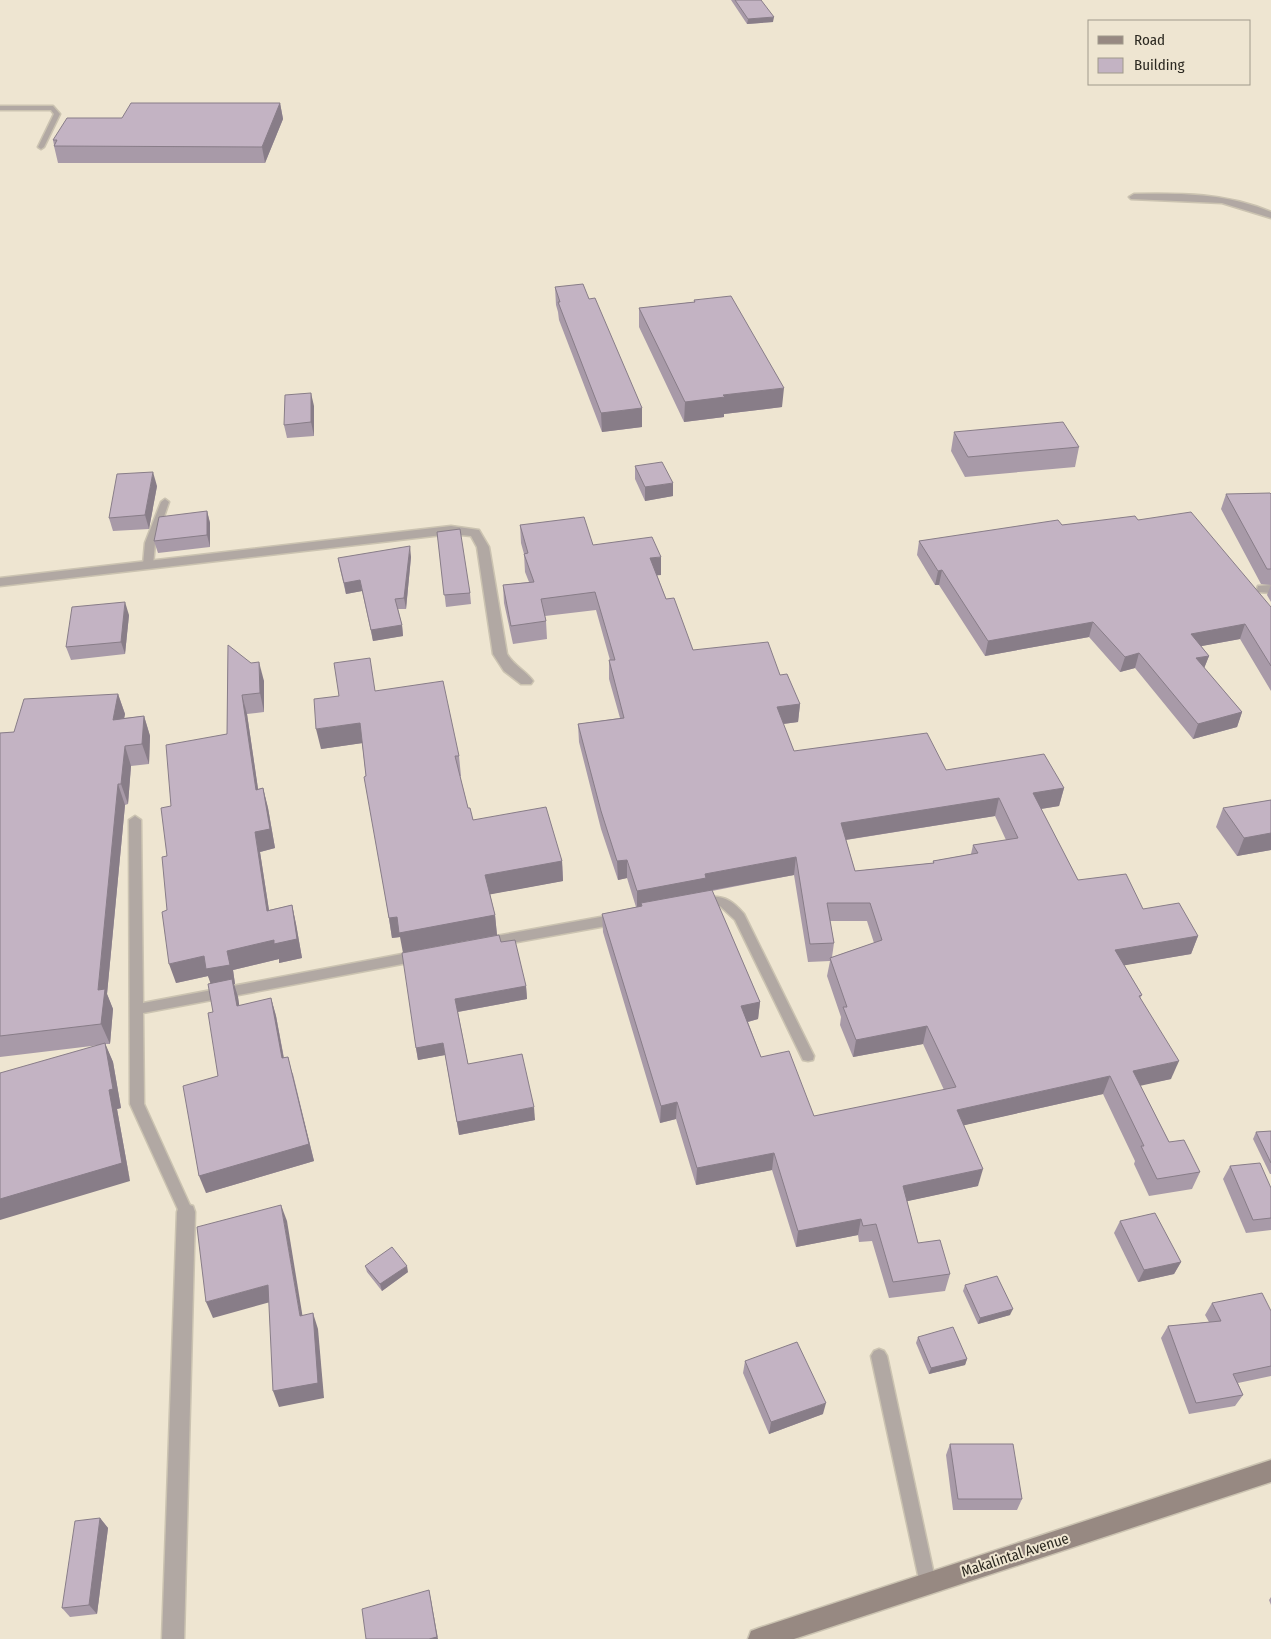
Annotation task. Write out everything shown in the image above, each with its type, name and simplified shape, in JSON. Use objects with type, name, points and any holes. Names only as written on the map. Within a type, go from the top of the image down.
[{"type":"main road","name":"Makalintal Avenue","points":[[759,1639],[1271,1471]]},
{"type":"street","points":[[1134,197],[1180,196],[1228,201],[1271,215]]},
{"type":"street","points":[[0,582],[451,530],[475,533],[483,547],[500,654],[510,668],[526,681]]},
{"type":"street","points":[[173,1639],[186,1212]]},
{"type":"lane","points":[[0,108],[53,108],[57,114],[41,147]]},
{"type":"lane","points":[[148,564],[150,543],[166,502]]},
{"type":"lane","points":[[135,820],[137,1104],[186,1212]]},
{"type":"lane","points":[[688,905],[718,900],[730,904],[740,917],[808,1056]]},
{"type":"lane","points":[[476,945],[630,916]]},
{"type":"lane","points":[[137,1008],[427,954]]},
{"type":"lane","points":[[879,1356],[928,1584]]},
{"type":"building","points":[[735,0],[761,0],[774,17],[748,19]]},
{"type":"building","points":[[131,103],[280,103],[262,147],[54,146],[57,140],[53,140],[67,118],[122,118]]},
{"type":"building","points":[[583,284],[589,299],[595,298],[642,408],[601,413],[558,302],[560,302],[555,287]]},
{"type":"building","points":[[731,296],[784,388],[723,395],[725,397],[685,402],[639,308]]},
{"type":"building","points":[[311,393],[311,422],[284,425],[285,395]]},
{"type":"building","points":[[1063,422],[1079,447],[968,457],[954,432]]},
{"type":"building","points":[[662,462],[673,483],[645,487],[635,466]]},
{"type":"building","points":[[153,472],[145,515],[109,518],[117,474]]},
{"type":"building","points":[[1270,493],[1271,569],[1267,569],[1226,494]]},
{"type":"building","points":[[207,511],[207,535],[154,541],[159,517]]},
{"type":"building","points":[[1191,512],[1271,607],[1271,666],[1245,624],[1191,634],[1209,656],[1196,658],[1242,712],[1198,724],[1139,653],[1125,657],[1093,622],[988,641],[942,570],[938,571],[919,541],[1058,520],[1062,525],[1135,516],[1138,520]]},
{"type":"building","points":[[584,517],[593,545],[652,537],[661,557],[650,558],[666,599],[674,598],[693,650],[768,642],[780,675],[787,674],[800,704],[777,707],[794,751],[927,733],[946,770],[1044,754],[1064,788],[1033,793],[1078,880],[1126,874],[1143,909],[1179,903],[1198,936],[1115,950],[1142,995],[1139,996],[1179,1061],[1133,1071],[1169,1142],[1184,1140],[1200,1172],[1157,1179],[1141,1146],[1144,1146],[1110,1076],[957,1110],[983,1169],[903,1186],[918,1243],[940,1240],[950,1274],[893,1282],[876,1224],[863,1226],[861,1219],[798,1231],[774,1153],[697,1168],[677,1102],[661,1106],[602,914],[642,906],[641,903],[712,890],[760,1002],[741,1006],[761,1057],[789,1051],[814,1116],[956,1087],[927,1026],[856,1040],[843,1007],[847,1007],[830,958],[882,940],[870,903],[827,903],[834,943],[810,944],[796,857],[705,874],[706,878],[637,891],[627,860],[617,861],[601,811],[578,724],[624,718],[609,660],[615,660],[595,592],[541,599],[546,621],[511,626],[503,585],[534,582],[524,554],[528,553],[520,525]],"holes":[[[999,798],[1018,838],[973,845],[978,853],[933,861],[934,863],[855,871],[841,823]]]},
{"type":"building","points":[[460,529],[470,593],[444,595],[437,532]]},
{"type":"building","points":[[410,546],[404,598],[395,599],[402,625],[371,630],[360,580],[344,583],[338,558]]},
{"type":"building","points":[[125,602],[121,642],[66,647],[72,607]]},
{"type":"building","points":[[228,645],[251,663],[259,662],[260,693],[242,695],[256,790],[263,788],[270,829],[255,832],[267,911],[292,905],[297,939],[274,944],[274,940],[227,951],[230,965],[206,969],[204,956],[169,964],[162,912],[167,910],[162,857],[167,856],[161,808],[171,806],[166,745],[227,734]]},
{"type":"building","points":[[370,658],[375,691],[443,681],[459,756],[455,756],[468,808],[470,808],[473,820],[546,807],[562,861],[485,875],[495,915],[399,933],[397,917],[389,918],[364,777],[366,776],[360,723],[316,729],[314,699],[339,696],[334,663]]},
{"type":"building","points":[[118,694],[113,720],[144,716],[142,744],[125,746],[121,784],[118,784],[98,990],[105,989],[101,1024],[0,1036],[0,733],[14,732],[24,699]]},
{"type":"building","points":[[1271,800],[1271,833],[1244,838],[1223,808]]},
{"type":"building","points":[[499,935],[501,942],[515,940],[526,986],[455,999],[468,1064],[522,1054],[534,1107],[457,1122],[443,1043],[416,1048],[402,953]]},
{"type":"building","points":[[232,979],[237,1006],[271,998],[282,1058],[288,1057],[309,1144],[199,1176],[183,1086],[218,1076],[208,1013],[213,1012],[208,984]]},
{"type":"building","points":[[105,1043],[113,1089],[109,1090],[122,1163],[0,1199],[0,1073]]},
{"type":"building","points":[[1271,1131],[1271,1163],[1256,1132]]},
{"type":"building","points":[[1260,1163],[1271,1188],[1271,1218],[1253,1220],[1230,1166]]},
{"type":"building","points":[[281,1205],[300,1316],[313,1313],[318,1383],[273,1391],[268,1285],[206,1302],[197,1227]]},
{"type":"building","points":[[1155,1213],[1181,1262],[1144,1270],[1120,1221]]},
{"type":"building","points":[[392,1247],[407,1266],[380,1284],[365,1266]]},
{"type":"building","points":[[997,1276],[1013,1309],[980,1318],[965,1285]]},
{"type":"building","points":[[1262,1293],[1271,1311],[1271,1366],[1233,1374],[1243,1395],[1196,1403],[1168,1326],[1221,1321],[1212,1303]]},
{"type":"building","points":[[953,1327],[967,1359],[931,1368],[918,1337]]},
{"type":"building","points":[[797,1342],[826,1403],[771,1422],[745,1361]]},
{"type":"building","points":[[950,1444],[1013,1444],[1022,1499],[958,1499]]},
{"type":"building","points":[[100,1518],[89,1605],[62,1608],[75,1521]]},
{"type":"building","points":[[429,1590],[437,1637],[429,1639],[366,1639],[362,1609]]}]
